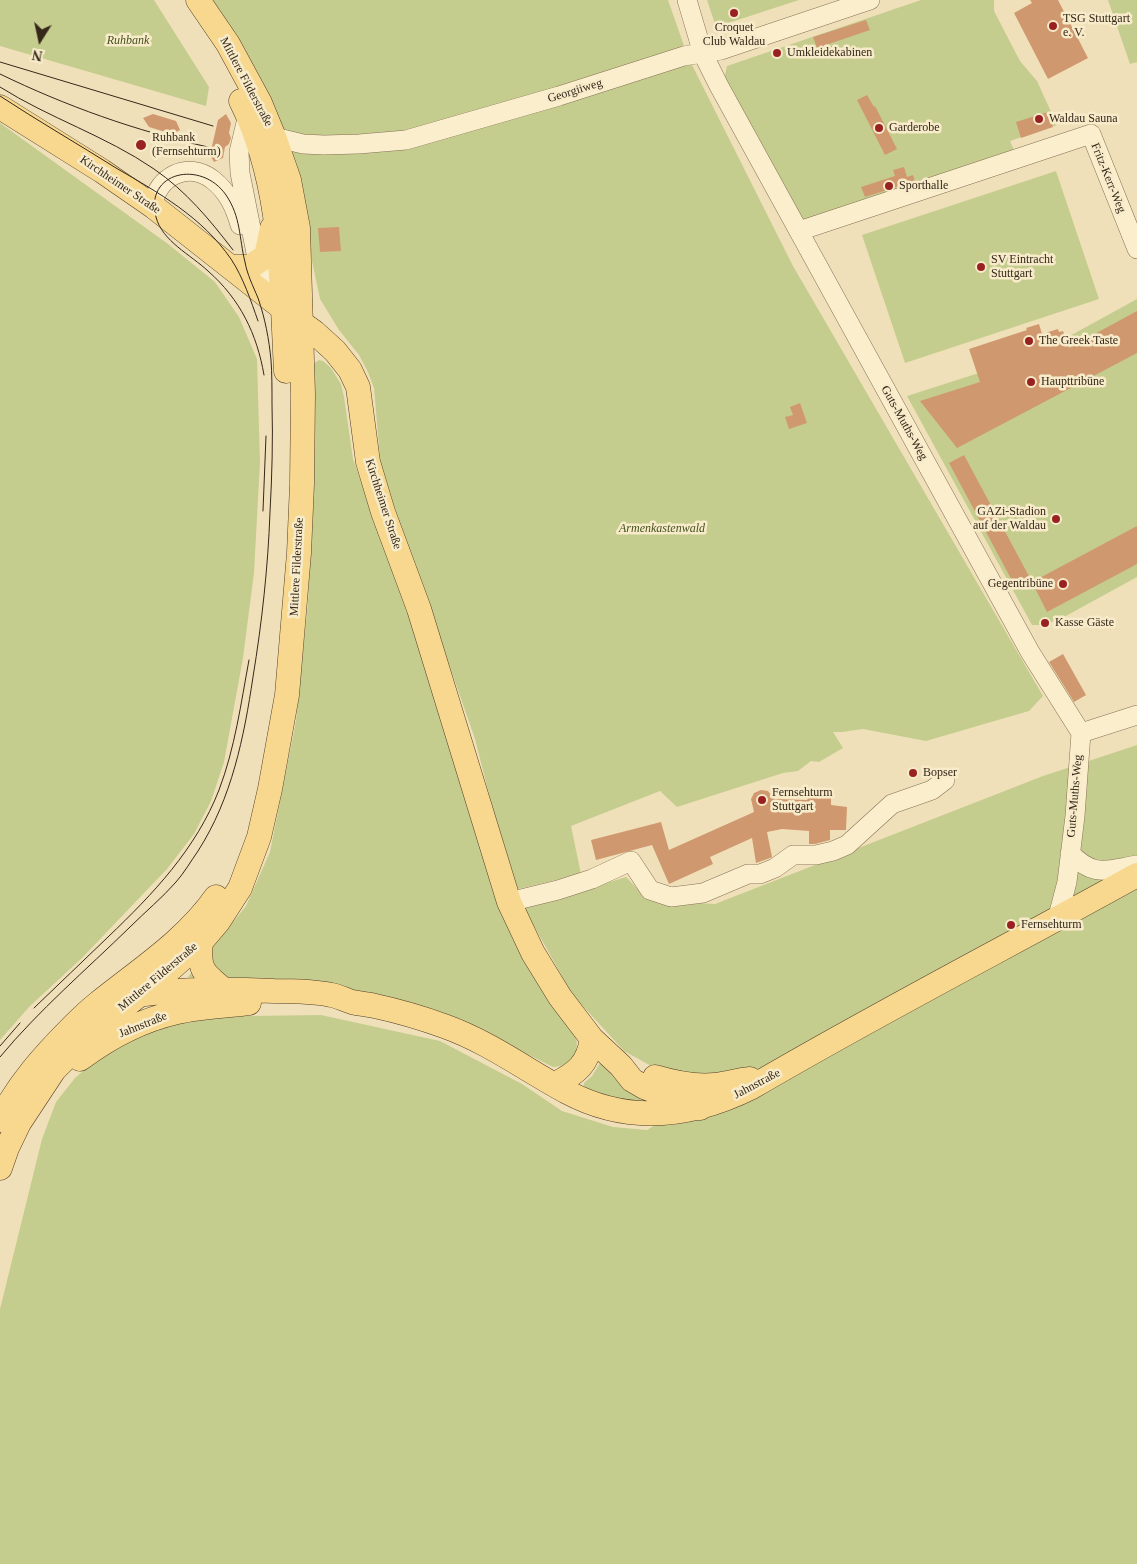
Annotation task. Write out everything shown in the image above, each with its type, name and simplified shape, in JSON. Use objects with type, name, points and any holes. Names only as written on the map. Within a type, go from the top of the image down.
[{"type":"main road","name":"Mittlere Filderstraße","points":[[54,1070],[94,1030],[163,976],[201,942],[218,922],[240,888],[259,837],[270,789],[287,695],[295,615],[301,514],[303,394],[268,176],[248,115],[185,0]]},
{"type":"main road","name":"Mittlere Filderstraße","points":[[95,1005],[174,944],[202,916],[228,880],[246,833],[257,785],[268,725],[280,630],[287,552],[289,479],[287,392],[291,315],[301,285],[298,228],[289,180],[274,137],[254,92],[228,44],[198,0]]},
{"type":"main road","name":"Kirchheimer Straße","points":[[0,106],[153,206],[314,332],[335,351],[350,370],[358,387],[368,462],[378,495],[419,609],[509,902],[533,953],[560,997],[592,1039],[621,1066],[632,1080],[644,1087],[700,1108]]},
{"type":"main road","points":[[248,115],[274,137]]},
{"type":"main road","points":[[232,267],[250,267],[256,252],[266,256],[269,238],[276,217]]},
{"type":"main road","name":"Jahnstraße","points":[[95,1005],[140,994],[224,990],[332,995],[353,1002],[418,1017],[444,1026],[482,1042],[567,1092],[597,1106],[624,1112],[662,1114],[700,1108],[729,1098],[1137,875]]},
{"type":"main road","points":[[201,942],[200,962],[207,976],[224,990]]},
{"type":"main road","name":"Jahnstraße","points":[[54,1070],[74,1064],[98,1045],[126,1031],[176,1012],[251,1003],[296,1002],[326,1004],[353,1002]]},
{"type":"main road","points":[[0,1120],[15,1094],[46,1053],[95,1005]]},
{"type":"main road","points":[[555,1084],[577,1071],[586,1060],[592,1039]]},
{"type":"main road","name":"Kirchheimer Straße","points":[[621,1066],[673,1082],[695,1086],[768,1078]]},
{"type":"main road","points":[[0,1168],[19,1123],[54,1070]]},
{"type":"street","name":"Guts-Muths-Weg","points":[[687,0],[703,54],[1030,652],[1081,733],[1075,816],[1067,882],[1057,920]]},
{"type":"street","name":"Georgiiweg","points":[[274,137],[303,144],[317,145],[406,140],[559,96],[684,56],[721,50],[870,0]]},
{"type":"street","points":[[254,92],[238,159],[256,252]]},
{"type":"street","name":"Fritz-Kerr-Weg","points":[[799,231],[1091,134],[1137,249]]},
{"type":"street","points":[[153,206],[157,192],[167,178],[178,172],[191,171],[212,179],[225,192],[236,211],[240,226],[291,315]]},
{"type":"street","points":[[1081,733],[1137,715]]},
{"type":"street","points":[[509,902],[558,890],[592,879],[632,861],[650,890],[671,897],[703,893],[748,874],[760,874],[775,868],[793,856],[816,855],[847,845],[892,804],[932,790],[945,780]]},
{"type":"street","name":"Guts-Muths-Weg","points":[[1070,853],[1080,864],[1092,870],[1108,870],[1137,865]]},
{"type":"green space","name":"Ruhbank","points":[[0,0],[154,0],[209,87],[206,106],[0,46]]},
{"type":"green space","name":"Armenkastenwald","points":[[213,0],[668,0],[688,57],[793,266],[1043,696],[1029,711],[926,741],[863,729],[833,732],[843,748],[819,762],[811,761],[798,771],[783,773],[677,807],[660,791],[571,826],[581,874],[518,889],[493,810],[475,739],[381,469],[374,388],[359,355],[339,330],[320,299],[312,261],[306,208],[275,118]]},
{"type":"green space","name":"Croquet Club Waldau","points":[[707,0],[799,0],[716,27]]},
{"type":"green space","points":[[921,0],[994,0],[994,11],[1020,61],[1037,81],[1057,125],[1010,141],[1016,155],[810,223],[801,220],[724,80],[727,66]]},
{"type":"green space","points":[[1108,0],[1137,0],[1137,62],[1130,64]]},
{"type":"green space","points":[[0,123],[168,244],[215,282],[239,317],[257,359],[260,462],[254,573],[243,658],[224,762],[211,801],[194,834],[167,869],[82,958],[30,1006],[0,1040]]},
{"type":"green space","name":"SV Eintracht Stuttgart","points":[[1056,171],[1099,299],[905,363],[862,235]]},
{"type":"green space","name":"GAZi-Stadion auf der Waldau","points":[[1137,299],[1137,577],[1064,617],[1059,616],[1048,625],[1032,625],[907,396],[1035,355]]},
{"type":"green space","points":[[319,360],[331,368],[341,384],[353,459],[420,648],[504,917],[512,937],[576,1037],[575,1054],[564,1065],[553,1067],[454,1017],[328,985],[188,977],[246,906],[270,852],[296,721],[308,602],[312,498],[313,364]]},
{"type":"green space","points":[[1137,745],[1137,1564],[0,1564],[0,1309],[42,1139],[56,1102],[75,1078],[101,1056],[174,1017],[321,1015],[440,1041],[522,1084],[562,1111],[613,1127],[647,1130],[693,1102],[664,1073],[624,1051],[572,994],[524,908],[626,877],[648,900],[715,904],[1043,776]]},
{"type":"green space","points":[[600,1063],[669,1101],[630,1102],[583,1088],[584,1083],[592,1076]]},
{"type":"building","points":[[1030,0],[1058,0],[1088,58],[1048,79],[1014,13],[1032,3]]},
{"type":"building","points":[[866,20],[870,30],[817,48],[813,37]]},
{"type":"building","name":"Garderobe","points":[[867,95],[875,106],[897,149],[885,155],[857,100]]},
{"type":"building","name":"Waldau Sauna","points":[[1048,112],[1053,127],[1021,138],[1016,122]]},
{"type":"building","points":[[153,114],[176,121],[180,130],[172,134],[149,127],[143,118]]},
{"type":"building","points":[[226,114],[231,123],[229,133],[231,138],[229,144],[225,147],[223,158],[214,162],[210,155],[218,120]]},
{"type":"building","name":"Sporthalle","points":[[904,167],[907,177],[913,175],[915,181],[865,197],[861,187],[895,176],[893,170]]},
{"type":"building","points":[[339,227],[341,251],[320,252],[318,228]]},
{"type":"building","name":"Haupttribüne","points":[[1137,311],[1137,353],[957,448],[920,401],[980,382],[969,349],[1027,330],[1026,328],[1039,324],[1042,334],[1058,329],[1059,332],[1063,331],[1069,348]]},
{"type":"building","points":[[800,403],[807,423],[789,429],[785,417],[793,415],[790,407]]},
{"type":"building","points":[[964,455],[1031,580],[1016,588],[949,463]]},
{"type":"building","points":[[1137,526],[1137,564],[1047,612],[1032,582]]},
{"type":"building","points":[[1063,654],[1086,695],[1074,702],[1049,662]]},
{"type":"building","points":[[761,790],[768,791],[774,799],[807,800],[810,794],[831,795],[831,805],[847,807],[846,830],[830,830],[830,840],[815,844],[809,844],[809,831],[782,829],[767,832],[772,857],[756,863],[752,838],[710,857],[713,864],[669,884],[652,845],[596,860],[591,840],[661,822],[669,850],[754,812],[751,799],[754,793]]},
{"type":"tram line","points":[[0,62],[213,126]]},
{"type":"tram line","points":[[0,74],[76,107],[154,133],[208,147]]},
{"type":"tram line","points":[[0,87],[136,157],[154,169],[197,206],[233,250]]},
{"type":"tram line","points":[[0,96],[164,197],[193,218],[231,259],[250,297],[258,321]]},
{"type":"tram line","points":[[0,1057],[47,1007],[171,888],[182,875],[210,831],[220,810],[241,744],[259,636],[268,553],[272,444],[270,352],[263,313],[247,271],[237,220],[231,203],[215,184],[203,177],[190,174],[177,176],[166,181],[158,190],[155,202],[159,226],[178,247],[219,282],[238,305],[252,331],[264,375]]},
{"type":"tram line","points":[[263,511],[266,436]]},
{"type":"tram line","points":[[34,1008],[157,887],[172,870],[198,832],[225,774],[237,725],[249,660]]},
{"type":"tram line","points":[[0,1046],[20,1023]]},
{"type":"place","name":"Croquet Club Waldau","points":[[734,13]]},
{"type":"place","name":"TSG Stuttgart e. V.","points":[[1053,26]]},
{"type":"place","name":"Umkleidekabinen","points":[[777,53]]},
{"type":"place","name":"Waldau Sauna","points":[[1039,119]]},
{"type":"place","name":"Garderobe","points":[[879,128]]},
{"type":"place","name":"Ruhbank (Fernsehturm)","points":[[141,145]]},
{"type":"place","name":"Sporthalle","points":[[889,186]]},
{"type":"place","name":"SV Eintracht Stuttgart","points":[[981,267]]},
{"type":"place","name":"The Greek Taste","points":[[1029,341]]},
{"type":"place","name":"Haupttribüne","points":[[1031,382]]},
{"type":"place","name":"GAZi-Stadion auf der Waldau","points":[[1056,519]]},
{"type":"place","name":"Gegentribüne","points":[[1063,584]]},
{"type":"place","name":"Kasse Gäste","points":[[1045,623]]},
{"type":"place","name":"Bopser","points":[[913,773]]},
{"type":"place","name":"Fernsehturm Stuttgart","points":[[762,800]]},
{"type":"place","name":"Fernsehturm","points":[[1011,925]]}]
